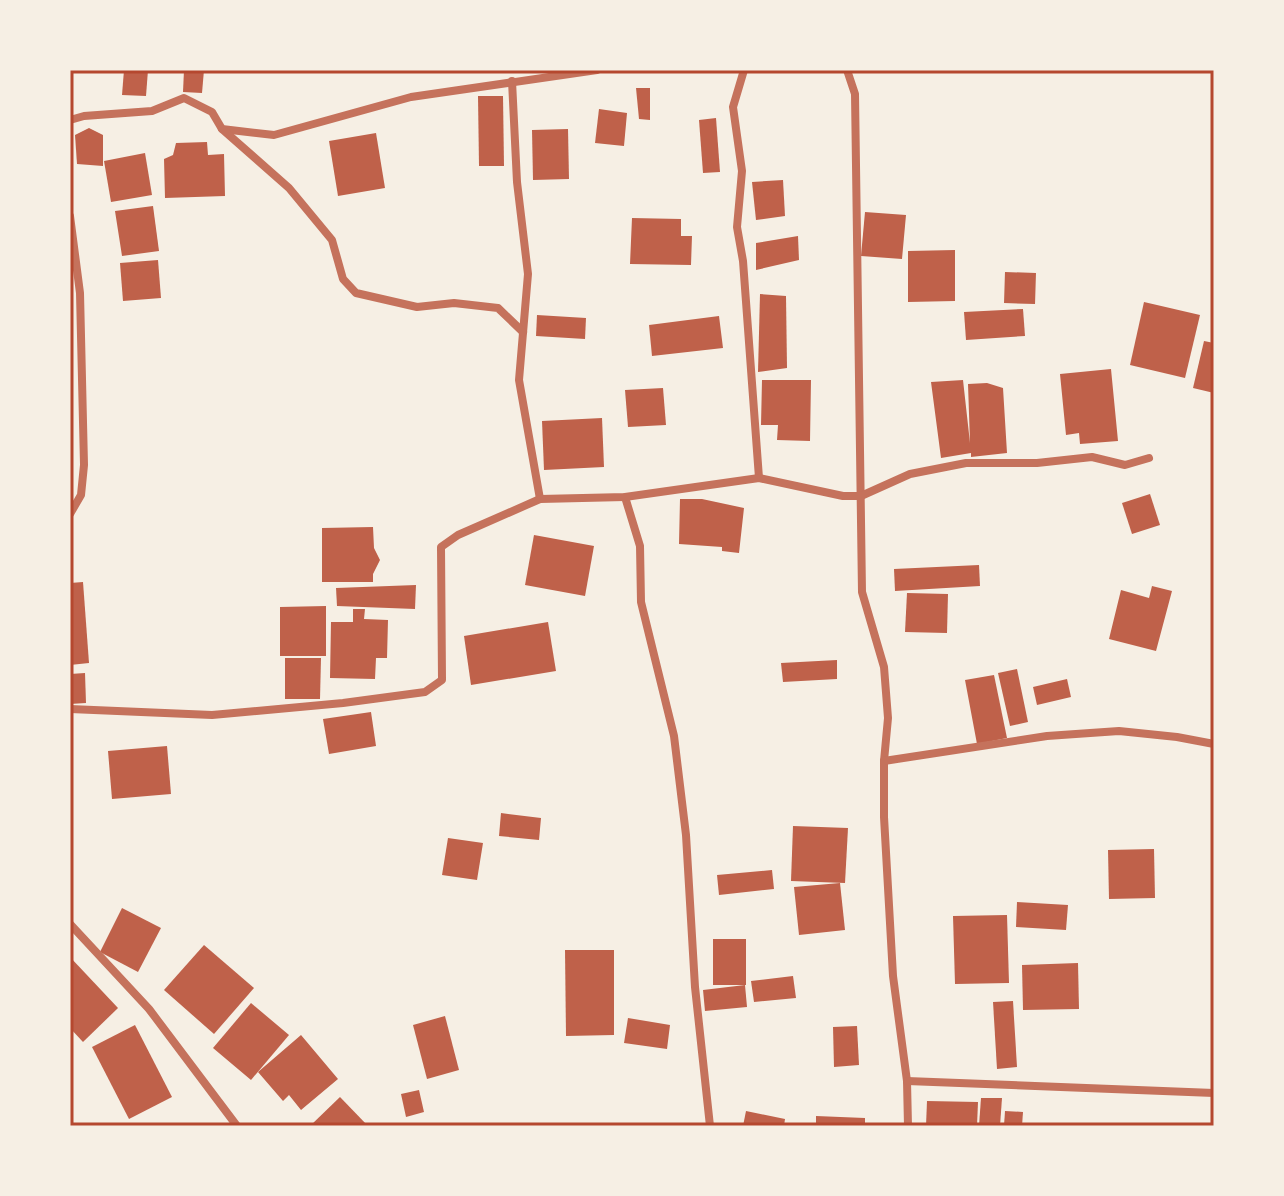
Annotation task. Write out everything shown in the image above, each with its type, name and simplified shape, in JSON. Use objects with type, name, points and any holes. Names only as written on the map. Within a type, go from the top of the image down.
[{"type":"street","points":[[222,129],[274,135],[411,97],[597,70]]},
{"type":"street","points":[[744,70],[733,107],[742,171],[737,227],[743,261],[759,478]]},
{"type":"street","points":[[847,70],[855,94],[862,592],[884,667],[888,718],[884,817],[893,976],[907,1081],[908,1126]]},
{"type":"street","points":[[512,81],[517,182],[528,274],[519,380],[540,499]]},
{"type":"street","points":[[70,120],[84,116],[152,111],[184,98],[212,112],[222,129],[289,188],[332,240],[343,279],[356,293],[417,307],[454,303],[498,308],[523,332]]},
{"type":"street","points":[[70,216],[80,293],[84,465],[81,495],[70,514]]},
{"type":"street","points":[[70,299],[80,293]]},
{"type":"street","points":[[70,709],[212,715],[425,692],[442,680],[441,547],[458,535],[540,499],[625,497],[759,478],[843,496],[861,496],[910,474],[966,463],[1037,463],[1092,457],[1125,465],[1149,458]]},
{"type":"street","points":[[625,497],[640,546],[641,602],[674,736],[686,835],[695,987],[710,1126]]},
{"type":"street","points":[[884,761],[1047,736],[1119,731],[1214,744]]},
{"type":"street","points":[[70,924],[149,1009],[237,1126]]},
{"type":"street","points":[[907,1081],[1214,1093]]},
{"type":"building","points":[[124,70],[148,70],[146,96],[122,95]]},
{"type":"building","points":[[184,70],[204,70],[202,93],[183,92]]},
{"type":"building","points":[[636,88],[650,88],[650,120],[639,119]]},
{"type":"building","points":[[478,96],[503,96],[504,166],[479,166]]},
{"type":"building","points":[[599,109],[627,113],[624,146],[595,143]]},
{"type":"building","points":[[716,118],[720,172],[703,173],[699,120]]},
{"type":"building","points":[[89,128],[103,135],[103,166],[77,164],[75,135]]},
{"type":"building","points":[[568,129],[569,179],[533,180],[532,130]]},
{"type":"building","points":[[376,133],[385,188],[338,196],[329,141]]},
{"type":"building","points":[[207,142],[208,155],[224,154],[225,196],[165,198],[164,159],[173,155],[176,143]]},
{"type":"building","points":[[145,153],[152,195],[111,202],[104,161]]},
{"type":"building","points":[[783,180],[785,216],[756,220],[752,182]]},
{"type":"building","points":[[153,206],[159,251],[122,256],[115,211]]},
{"type":"building","points":[[865,212],[906,215],[902,259],[861,256]]},
{"type":"building","points":[[632,218],[681,219],[681,236],[692,236],[691,265],[630,264]]},
{"type":"building","points":[[798,236],[799,260],[756,270],[756,243]]},
{"type":"building","points":[[955,250],[955,301],[908,302],[908,251]]},
{"type":"building","points":[[158,260],[161,298],[123,301],[120,263]]},
{"type":"building","points":[[1005,272],[1036,273],[1035,304],[1004,303]]},
{"type":"building","points":[[760,294],[786,296],[787,368],[758,372]]},
{"type":"building","points":[[1144,302],[1200,315],[1185,378],[1130,365]]},
{"type":"building","points":[[1023,309],[1025,336],[966,340],[964,312]]},
{"type":"building","points":[[537,315],[586,318],[585,339],[536,336]]},
{"type":"building","points":[[719,316],[723,348],[652,356],[649,325]]},
{"type":"building","points":[[1204,341],[1214,343],[1214,393],[1193,388]]},
{"type":"building","points":[[1111,369],[1118,441],[1080,444],[1079,433],[1066,435],[1060,374]]},
{"type":"building","points":[[762,380],[811,380],[810,441],[777,440],[778,425],[761,425]]},
{"type":"building","points":[[963,380],[970,443],[968,384],[987,383],[1003,388],[1007,453],[971,457],[971,453],[941,458],[931,382]]},
{"type":"building","points":[[663,388],[666,425],[628,427],[625,390]]},
{"type":"building","points":[[602,418],[604,467],[544,470],[542,421]]},
{"type":"building","points":[[1150,494],[1160,525],[1132,534],[1122,503]]},
{"type":"building","points":[[680,499],[702,499],[744,508],[739,553],[722,551],[722,547],[679,544]]},
{"type":"building","points":[[373,527],[374,548],[380,560],[373,574],[373,582],[322,582],[322,528]]},
{"type":"building","points":[[534,535],[594,546],[585,596],[525,585]]},
{"type":"building","points":[[979,565],[980,586],[895,591],[894,569]]},
{"type":"building","points":[[83,582],[89,663],[70,665],[70,583]]},
{"type":"building","points":[[416,585],[415,609],[337,606],[336,588]]},
{"type":"building","points":[[1152,586],[1172,591],[1156,651],[1109,639],[1121,590],[1149,598]]},
{"type":"building","points":[[907,593],[948,594],[947,633],[905,632]]},
{"type":"building","points":[[326,606],[326,656],[280,656],[280,607]]},
{"type":"building","points":[[353,609],[365,609],[364,619],[388,620],[387,658],[376,658],[375,679],[330,678],[331,622],[353,622]]},
{"type":"building","points":[[548,622],[556,671],[471,685],[464,636]]},
{"type":"building","points":[[285,658],[321,658],[320,699],[285,699]]},
{"type":"building","points":[[837,660],[837,679],[783,682],[781,663]]},
{"type":"building","points":[[1017,669],[1028,722],[1010,726],[998,673]]},
{"type":"building","points":[[85,673],[86,703],[70,704],[70,674]]},
{"type":"building","points":[[994,675],[1007,738],[977,744],[965,680]]},
{"type":"building","points":[[1067,679],[1071,697],[1037,705],[1033,687]]},
{"type":"building","points":[[371,712],[376,746],[329,754],[323,719]]},
{"type":"building","points":[[167,746],[171,794],[112,799],[108,751]]},
{"type":"building","points":[[501,813],[541,818],[539,840],[499,836]]},
{"type":"building","points":[[793,826],[848,828],[845,883],[791,881]]},
{"type":"building","points":[[448,838],[483,843],[477,880],[442,875]]},
{"type":"building","points":[[1154,849],[1155,898],[1109,899],[1108,850]]},
{"type":"building","points":[[772,870],[774,889],[719,895],[717,875]]},
{"type":"building","points":[[840,883],[845,930],[799,935],[794,887]]},
{"type":"building","points":[[1017,902],[1068,905],[1066,930],[1016,927]]},
{"type":"building","points":[[122,908],[161,928],[138,972],[100,952]]},
{"type":"building","points":[[1007,915],[1009,983],[955,984],[953,916]]},
{"type":"building","points":[[713,939],[746,939],[746,985],[713,985]]},
{"type":"building","points":[[204,945],[254,988],[214,1034],[164,990]]},
{"type":"building","points":[[565,950],[614,950],[614,1035],[566,1036]]},
{"type":"building","points":[[70,957],[118,1008],[83,1042],[70,1028]]},
{"type":"building","points":[[1078,963],[1079,1009],[1023,1010],[1022,965]]},
{"type":"building","points":[[793,976],[796,998],[754,1002],[751,981]]},
{"type":"building","points":[[745,985],[747,1007],[705,1011],[703,990]]},
{"type":"building","points":[[1013,1001],[1017,1067],[997,1069],[993,1002]]},
{"type":"building","points":[[251,1003],[289,1035],[251,1080],[213,1048]]},
{"type":"building","points":[[445,1016],[459,1070],[427,1079],[413,1025]]},
{"type":"building","points":[[628,1018],[670,1025],[667,1049],[624,1043]]},
{"type":"building","points":[[135,1025],[172,1097],[129,1119],[92,1047]]},
{"type":"building","points":[[857,1026],[859,1065],[834,1067],[833,1027]]},
{"type":"building","points":[[301,1035],[338,1079],[301,1110],[289,1095],[283,1101],[258,1072]]},
{"type":"building","points":[[419,1090],[424,1112],[406,1117],[401,1094]]},
{"type":"building","points":[[340,1097],[368,1126],[310,1126]]},
{"type":"building","points":[[981,1098],[1002,1098],[1000,1126],[979,1126]]},
{"type":"building","points":[[927,1101],[978,1102],[977,1126],[926,1126]]},
{"type":"building","points":[[746,1111],[785,1119],[784,1126],[743,1126]]},
{"type":"building","points":[[1005,1111],[1023,1112],[1022,1126],[1004,1126]]},
{"type":"building","points":[[816,1116],[865,1118],[865,1126],[816,1126]]}]
